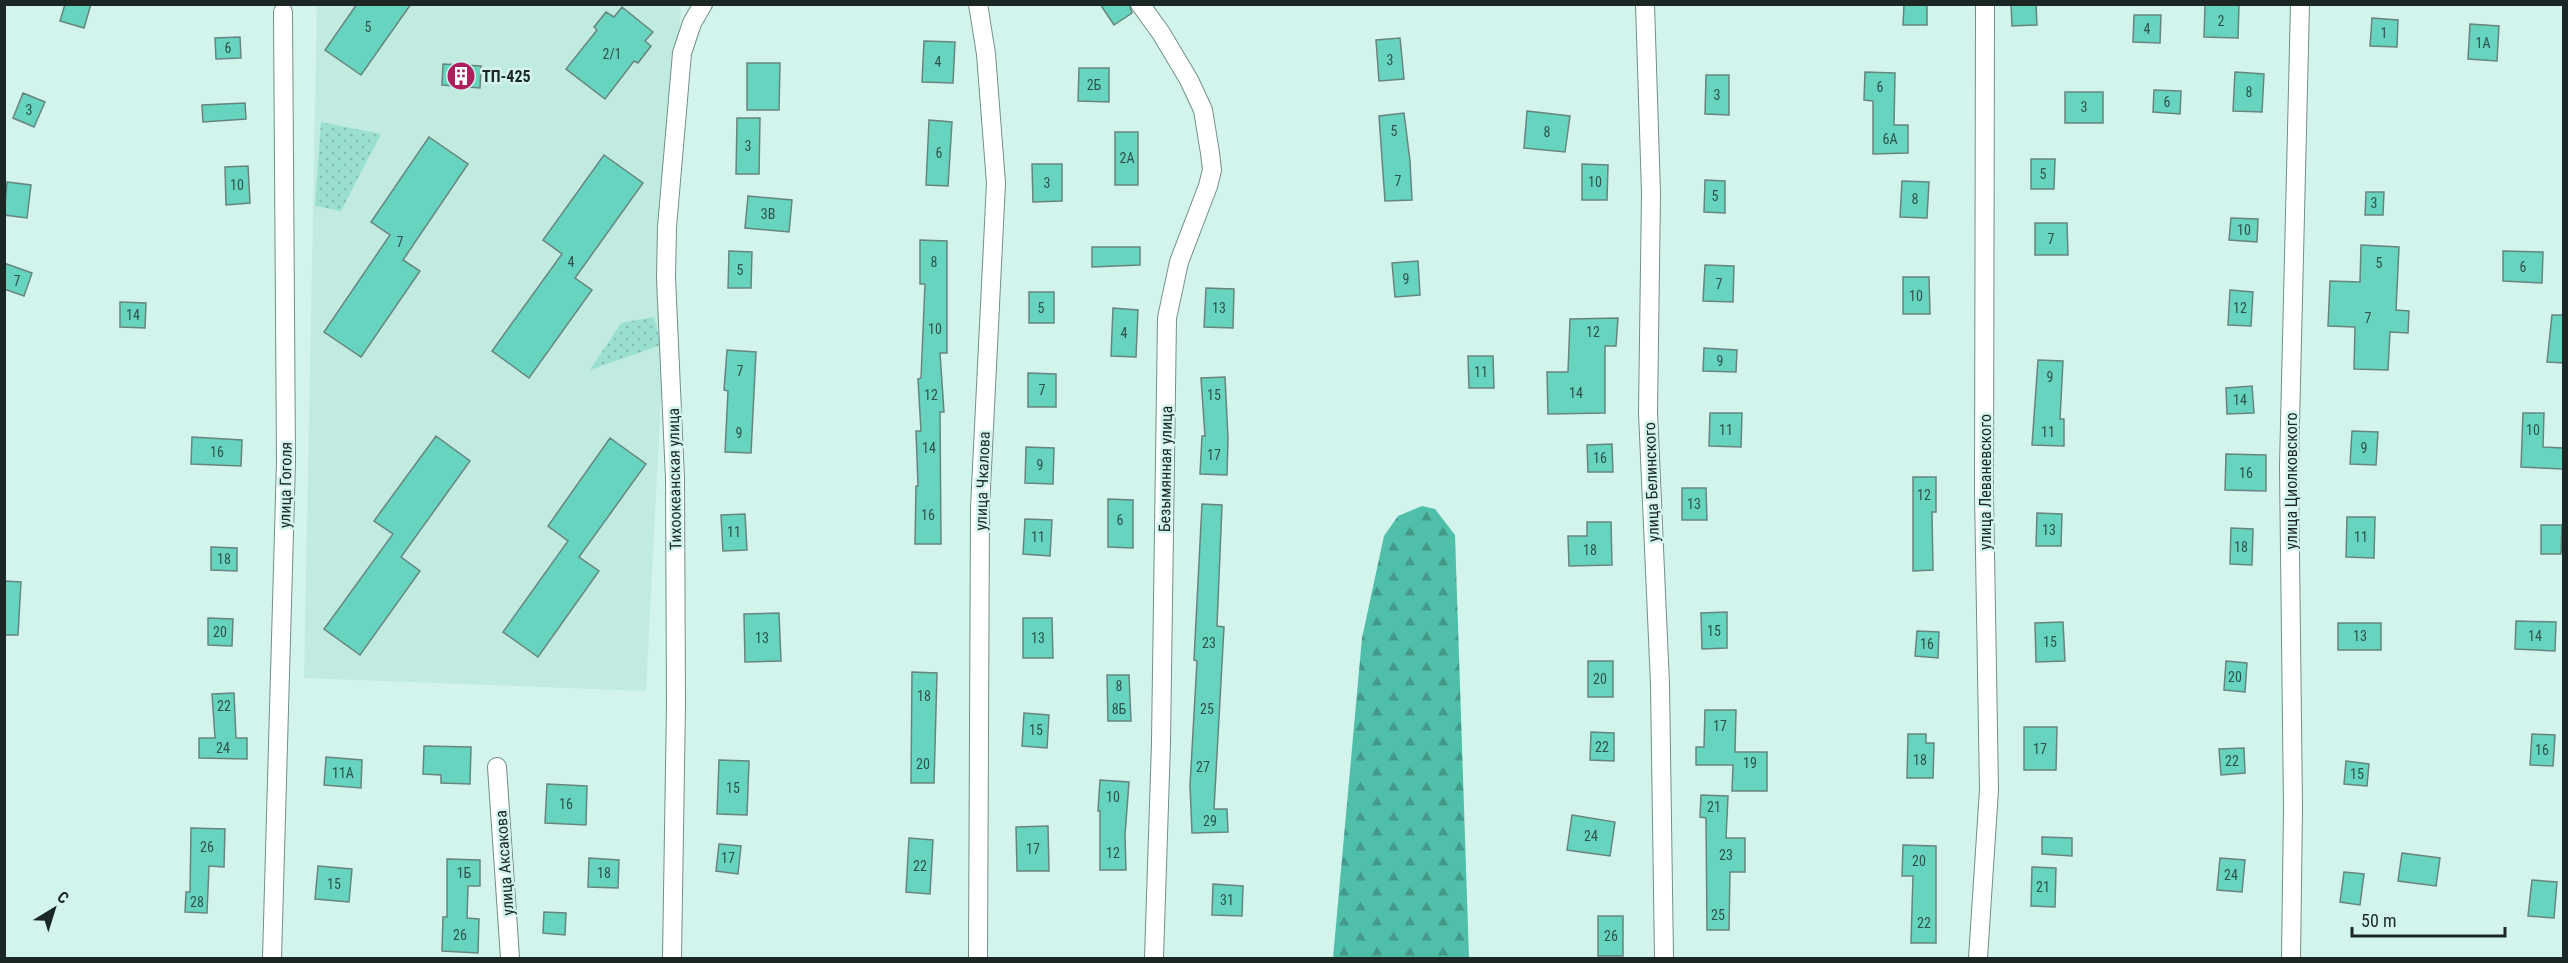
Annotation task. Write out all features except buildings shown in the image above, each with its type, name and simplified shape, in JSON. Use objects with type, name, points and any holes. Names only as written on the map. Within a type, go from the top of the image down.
[{"type":"street","name":"Тихоокеанская улица","points":[[672,958],[676,704],[675,478],[666,278],[667,227],[681,53],[692,23],[704,4]]},
{"type":"street","name":"улица Чкалова","points":[[978,4],[986,54],[996,183],[980,508],[978,958]]},
{"type":"street","name":"Безымянная улица","points":[[1140,4],[1161,33],[1189,80],[1203,111],[1212,170],[1179,262],[1167,318],[1161,731],[1154,958]]},
{"type":"street","name":"улица Белинского","points":[[1645,4],[1651,193],[1648,412],[1660,684],[1664,958]]},
{"type":"street","name":"улица Леваневского","points":[[1978,958],[1989,790],[1984,494],[1985,4]]},
{"type":"street","name":"улица Циолковского","points":[[2291,958],[2293,808],[2289,466],[2300,4]]},
{"type":"street","name":"улица Гоголя","points":[[272,958],[286,452],[283,12]]},
{"type":"street","name":"улица Аксакова","points":[[498,767],[510,958]]},
{"type":"shaded area","points":[[317,5],[681,5],[646,691],[304,678]]},
{"type":"shaded area","points":[[321,122],[381,134],[341,211],[315,206]]},
{"type":"shaded area","points":[[654,317],[661,345],[590,370],[621,323]]},
{"type":"green space","points":[[1422,506],[1435,509],[1455,535],[1469,958],[1333,958],[1362,638],[1384,536],[1398,516]]},
{"type":"place","name":"ТП-425","points":[[461,76]]}]
